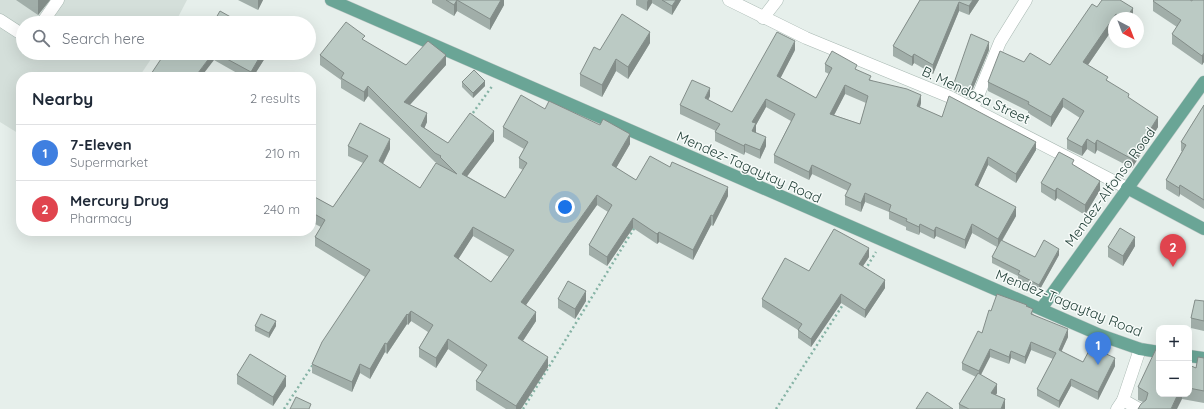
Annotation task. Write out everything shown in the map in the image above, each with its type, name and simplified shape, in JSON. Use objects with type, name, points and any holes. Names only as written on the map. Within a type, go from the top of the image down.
[{"type":"main road","name":"Mendez-Tagaytay Road","points":[[331,0],[883,242],[1100,335],[1140,349],[1156,352]]},
{"type":"main road","name":"Mendez-Alfonso Road","points":[[1041,309],[1204,82]]},
{"type":"main road","name":"B. Mendoza Street","points":[[1127,188],[1204,229]]},
{"type":"main road","points":[[1192,356],[1204,358]]},
{"type":"street","points":[[47,16],[58,0]]},
{"type":"street","name":"B. Mendoza Street","points":[[729,0],[806,38],[950,97],[1127,188]]},
{"type":"street","points":[[763,18],[776,0]]},
{"type":"street","points":[[973,108],[1000,42],[1026,0]]},
{"type":"street","points":[[0,20],[16,30]]},
{"type":"street","points":[[1138,409],[1120,404],[1140,349]]},
{"type":"path","points":[[469,118],[501,74]]},
{"type":"path","points":[[523,409],[639,221]]},
{"type":"path","points":[[862,275],[883,242]]},
{"type":"path","points":[[776,409],[845,302]]},
{"type":"path","points":[[284,409],[318,356]]},
{"type":"shaded area","points":[[0,0],[187,0],[179,16],[16,16],[16,60],[150,60],[142,72],[16,72],[16,132],[0,122]]},
{"type":"building","points":[[446,0],[457,0],[454,5]]},
{"type":"building","points":[[457,0],[501,0],[490,19]]},
{"type":"building","points":[[662,0],[676,0],[672,6]]},
{"type":"building","points":[[920,0],[973,0],[969,6],[959,2],[933,65],[914,54],[912,57],[893,46]]},
{"type":"building","points":[[1102,0],[1120,0],[1133,8],[1130,12],[1108,12],[1108,26],[1083,62],[1108,77],[1106,80],[1129,94],[1128,97],[1158,117],[1132,159],[1097,140],[1095,144],[1087,139],[1082,147],[1067,139],[1084,111],[1063,98],[1051,117],[1028,104],[1029,102],[988,82],[1000,51],[1024,62],[1030,53],[1050,65],[1092,4],[1097,7]]},
{"type":"building","points":[[1204,0],[1204,53],[1202,56],[1172,34],[1181,20],[1153,1]]},
{"type":"building","points":[[220,11],[229,16],[217,16]]},
{"type":"building","points":[[622,14],[650,32],[628,67],[616,59],[602,85],[580,74],[594,47],[600,50]]},
{"type":"building","points":[[346,22],[365,36],[362,39],[406,65],[428,41],[446,55],[404,102],[427,113],[421,126],[448,143],[470,113],[494,131],[462,174],[505,198],[527,163],[519,158],[528,142],[503,127],[521,95],[545,109],[549,101],[600,125],[603,119],[630,134],[612,165],[636,180],[650,156],[670,167],[672,162],[728,187],[713,216],[711,215],[693,250],[659,232],[657,234],[633,218],[607,257],[589,245],[612,205],[597,195],[521,302],[536,312],[518,338],[548,357],[516,406],[476,381],[487,365],[448,339],[436,358],[419,348],[433,325],[411,311],[408,315],[407,314],[387,344],[385,343],[370,369],[360,364],[352,382],[312,364],[322,342],[370,270],[315,237],[325,220],[316,215],[316,198],[333,207],[368,156],[348,146],[360,123],[390,139],[379,161],[420,188],[436,163],[457,174],[440,157],[441,156],[435,153],[368,86],[364,92],[341,78],[344,73],[320,55]],"holes":[[[473,227],[514,250],[491,282],[454,256]]]},
{"type":"building","points":[[777,32],[795,41],[777,76],[816,98],[832,68],[825,64],[832,51],[857,65],[855,69],[871,76],[869,80],[907,89],[921,95],[917,106],[942,117],[949,96],[1036,142],[1016,174],[988,157],[975,185],[1016,207],[998,239],[972,224],[965,240],[936,227],[934,231],[920,224],[919,227],[906,221],[907,219],[889,211],[891,205],[865,193],[861,203],[845,196],[851,184],[812,165],[809,172],[774,155],[795,114],[766,99],[752,122],[756,123],[752,131],[766,137],[760,150],[745,144],[744,146],[715,132],[720,124],[680,105],[692,80],[710,88],[705,98],[732,112]],"holes":[[[845,85],[868,96],[860,124],[830,114]]]},
{"type":"building","points":[[971,34],[989,42],[969,91],[954,83]]},
{"type":"building","points":[[160,60],[208,60],[199,72],[152,72]]},
{"type":"building","points":[[229,60],[258,60],[251,72]]},
{"type":"building","points":[[474,70],[485,81],[473,93],[462,82]]},
{"type":"building","points":[[1204,105],[1204,200],[1180,185],[1179,188],[1166,180],[1186,145],[1181,142]]},
{"type":"building","points":[[1059,152],[1074,160],[1072,164],[1100,181],[1085,205],[1057,188],[1055,191],[1041,183]]},
{"type":"building","points":[[1120,228],[1135,237],[1123,256],[1108,247]]},
{"type":"building","points":[[834,229],[869,248],[859,264],[885,280],[865,310],[841,294],[811,339],[798,330],[802,324],[762,299],[785,258],[809,271]]},
{"type":"building","points":[[1001,240],[1035,257],[1044,240],[1059,249],[1039,285],[1018,274],[1020,271],[992,257]]},
{"type":"building","points":[[568,281],[586,291],[575,309],[558,299]]},
{"type":"building","points":[[997,294],[1027,305],[1026,306],[1033,309],[1031,314],[1068,329],[1059,350],[1083,362],[1091,347],[1115,358],[1098,392],[1071,379],[1059,401],[1037,389],[1056,353],[1031,342],[1025,357],[1011,351],[1009,357],[990,349],[979,371],[962,363],[978,331],[982,333],[989,310],[991,311]]},
{"type":"building","points":[[1195,300],[1204,301],[1204,321],[1191,318]]},
{"type":"building","points":[[261,314],[276,321],[269,333],[255,326]]},
{"type":"building","points":[[1156,349],[1156,397],[1177,397],[1171,409],[1138,409],[1146,400],[1148,393],[1138,387]]},
{"type":"building","points":[[250,354],[286,376],[273,397],[237,375]]},
{"type":"building","points":[[1198,357],[1204,358],[1204,391],[1192,389],[1192,366],[1196,368]]},
{"type":"building","points":[[978,373],[997,384],[991,393],[1005,399],[1001,409],[969,409],[959,404]]},
{"type":"building","points":[[927,392],[953,409],[916,409]]},
{"type":"building","points":[[296,397],[311,404],[309,409],[290,409]]},
{"type":"place","name":"Mercury Drug","points":[[1173,267]]},
{"type":"place","name":"7-Eleven","points":[[1098,365]]}]
